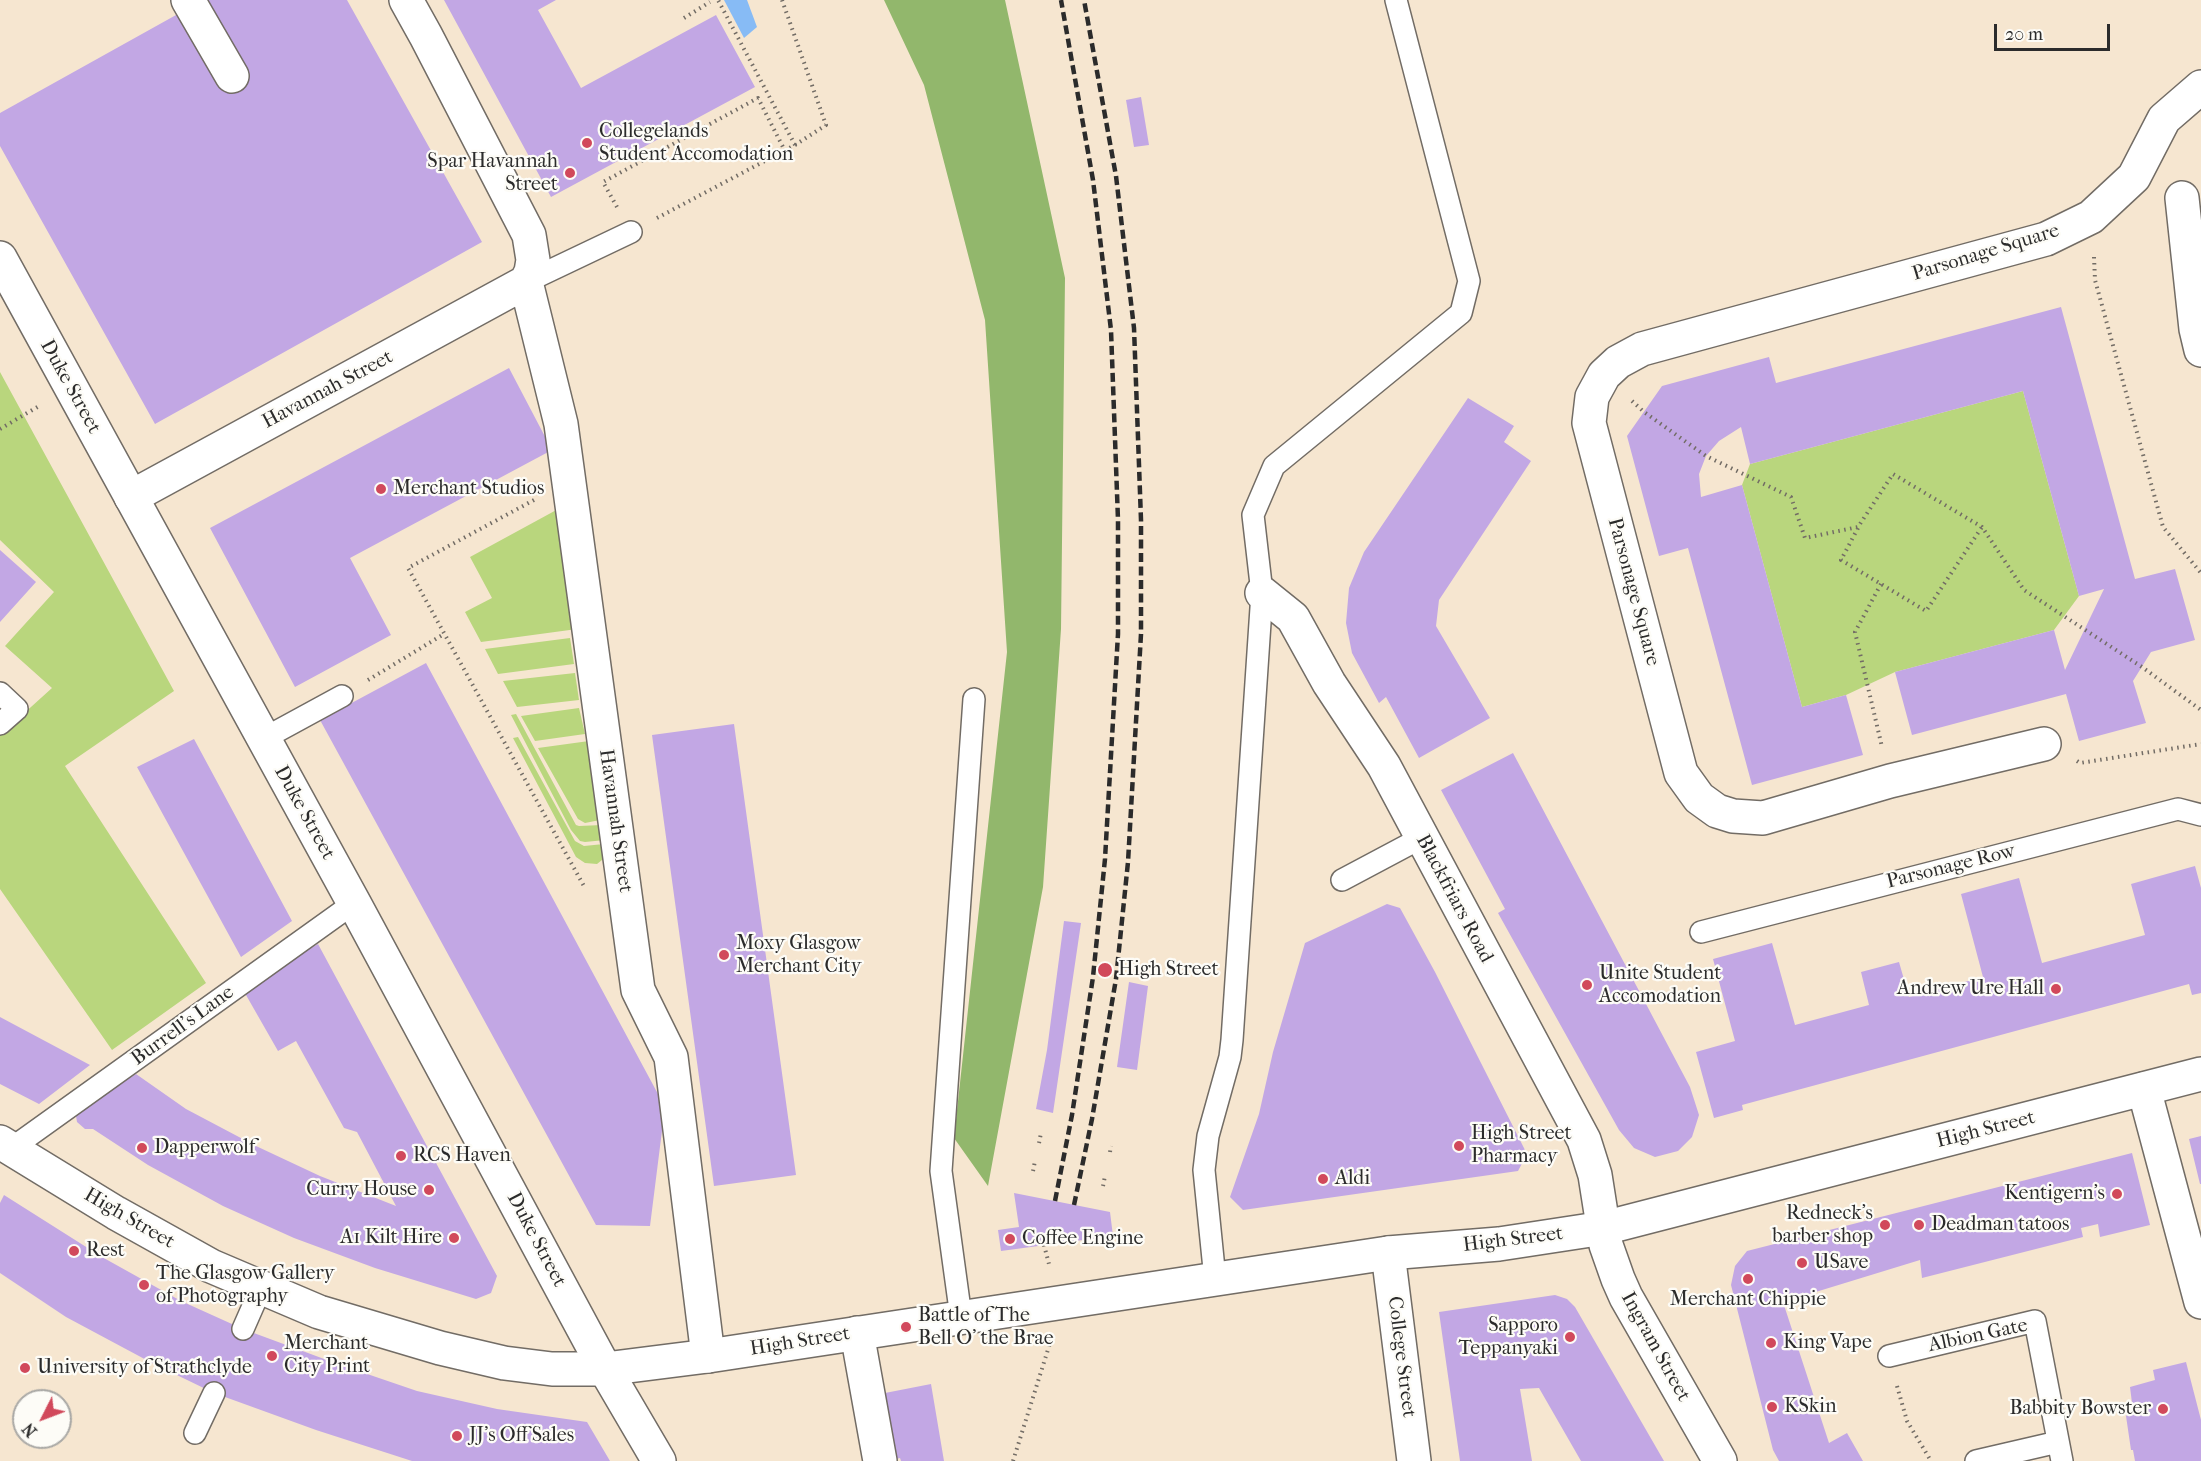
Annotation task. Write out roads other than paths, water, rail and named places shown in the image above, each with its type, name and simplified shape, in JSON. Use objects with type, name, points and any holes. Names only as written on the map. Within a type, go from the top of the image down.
[{"type":"street","points":[[188,0],[232,76]]},
{"type":"street","name":"Havannah Street","points":[[131,497],[526,282],[533,260],[529,235],[406,0]]},
{"type":"street","name":"Parsonage Square","points":[[2044,744],[1890,781],[1763,818],[1751,819],[1717,811],[1699,798],[1681,773],[1589,423],[1592,397],[1604,375],[1617,362],[1642,349],[2046,239],[2091,217],[2134,177],[2164,119],[2201,87]]},
{"type":"street","points":[[2182,198],[2196,329],[2201,351]]},
{"type":"street","name":"Duke Street","points":[[0,258],[658,1461]]},
{"type":"street","name":"Havannah Street","points":[[526,282],[561,424],[638,990],[670,1057],[708,1356]]},
{"type":"street","name":"Blackfriars Road","points":[[1262,593],[1293,618],[1329,683],[1384,766],[1584,1140],[1595,1175],[1604,1228]]},
{"type":"street","name":"High Street","points":[[6,1145],[158,1237],[211,1266],[320,1312],[476,1357],[552,1369],[606,1369],[708,1356],[1388,1253],[1499,1244],[1604,1228],[2201,1074]]},
{"type":"street","points":[[2144,1089],[2201,1302]]},
{"type":"street","name":"Ingram Street","points":[[1604,1228],[1610,1260],[1626,1297],[1720,1461]]},
{"type":"street","name":"College Street","points":[[1388,1253],[1414,1461]]},
{"type":"street","points":[[857,1333],[880,1461]]},
{"type":"lane","points":[[1215,1279],[1204,1170],[1205,1152],[1230,1057],[1232,1040],[1262,593],[1253,515],[1274,466],[1461,313],[1469,281],[1396,0]]},
{"type":"lane","points":[[526,282],[631,232]]},
{"type":"lane","points":[[0,693],[17,708],[0,724]]},
{"type":"lane","points":[[263,739],[342,696]]},
{"type":"lane","points":[[961,1317],[941,1171],[974,699]]},
{"type":"lane","name":"Parsonage Row","points":[[1701,932],[2178,809],[2201,815]]},
{"type":"lane","points":[[1342,880],[1421,838]]},
{"type":"lane","name":"Burrell's Lane","points":[[6,1145],[354,903]]},
{"type":"lane","points":[[243,1329],[261,1288]]},
{"type":"lane","name":"Albion Gate","points":[[1889,1356],[2035,1321],[2060,1451]]},
{"type":"lane","points":[[195,1433],[214,1393]]},
{"type":"lane","points":[[1976,1461],[2060,1451]]},
{"type":"water","points":[[724,0],[747,0],[757,27],[744,38]]},
{"type":"railway","points":[[1055,1201],[1072,1115],[1093,977],[1105,859],[1118,634],[1118,520],[1111,330],[1093,180],[1061,0]]},
{"type":"railway","points":[[1074,1205],[1092,1119],[1116,979],[1128,862],[1141,634],[1141,520],[1134,328],[1116,176],[1084,0]]},
{"type":"place","name":"Collegelands Student Accomodation","points":[[587,143]]},
{"type":"place","name":"Spar Havannah Street","points":[[570,173]]},
{"type":"place","name":"Merchant Studios","points":[[381,489]]},
{"type":"place","name":"Moxy Glasgow Merchant City","points":[[724,955]]},
{"type":"place","name":"High Street","points":[[1105,970]]},
{"type":"place","name":"Unite Student Accomodation","points":[[1587,985]]},
{"type":"place","name":"Andrew Ure Hall","points":[[2056,989]]},
{"type":"place","name":"High Street Pharmacy","points":[[1459,1146]]},
{"type":"place","name":"Dapperwolf","points":[[142,1148]]},
{"type":"place","name":"RCS Haven","points":[[401,1156]]},
{"type":"place","name":"Aldi","points":[[1323,1179]]},
{"type":"place","name":"Curry House","points":[[429,1190]]},
{"type":"place","name":"Kentigern's","points":[[2117,1194]]},
{"type":"place","name":"Redneck's barber shop","points":[[1885,1225]]},
{"type":"place","name":"Deadman tatoos","points":[[1919,1225]]},
{"type":"place","name":"A1 Kilt Hire","points":[[454,1238]]},
{"type":"place","name":"Coffee Engine","points":[[1010,1239]]},
{"type":"place","name":"Rest","points":[[74,1251]]},
{"type":"place","name":"USave","points":[[1802,1263]]},
{"type":"place","name":"Merchant Chippie","points":[[1748,1279]]},
{"type":"place","name":"The Glasgow Gallery of Photography","points":[[144,1285]]},
{"type":"place","name":"Battle of The Bell O' the Brae","points":[[906,1327]]},
{"type":"place","name":"Sapporo Teppanyaki","points":[[1570,1337]]},
{"type":"place","name":"King Vape","points":[[1771,1343]]},
{"type":"place","name":"Merchant City Print","points":[[272,1356]]},
{"type":"place","name":"University of Strathclyde","points":[[25,1368]]},
{"type":"place","name":"KSkin","points":[[1772,1407]]},
{"type":"place","name":"Babbity Bowster","points":[[2163,1409]]},
{"type":"place","name":"JJ's Off Sales","points":[[457,1436]]}]
